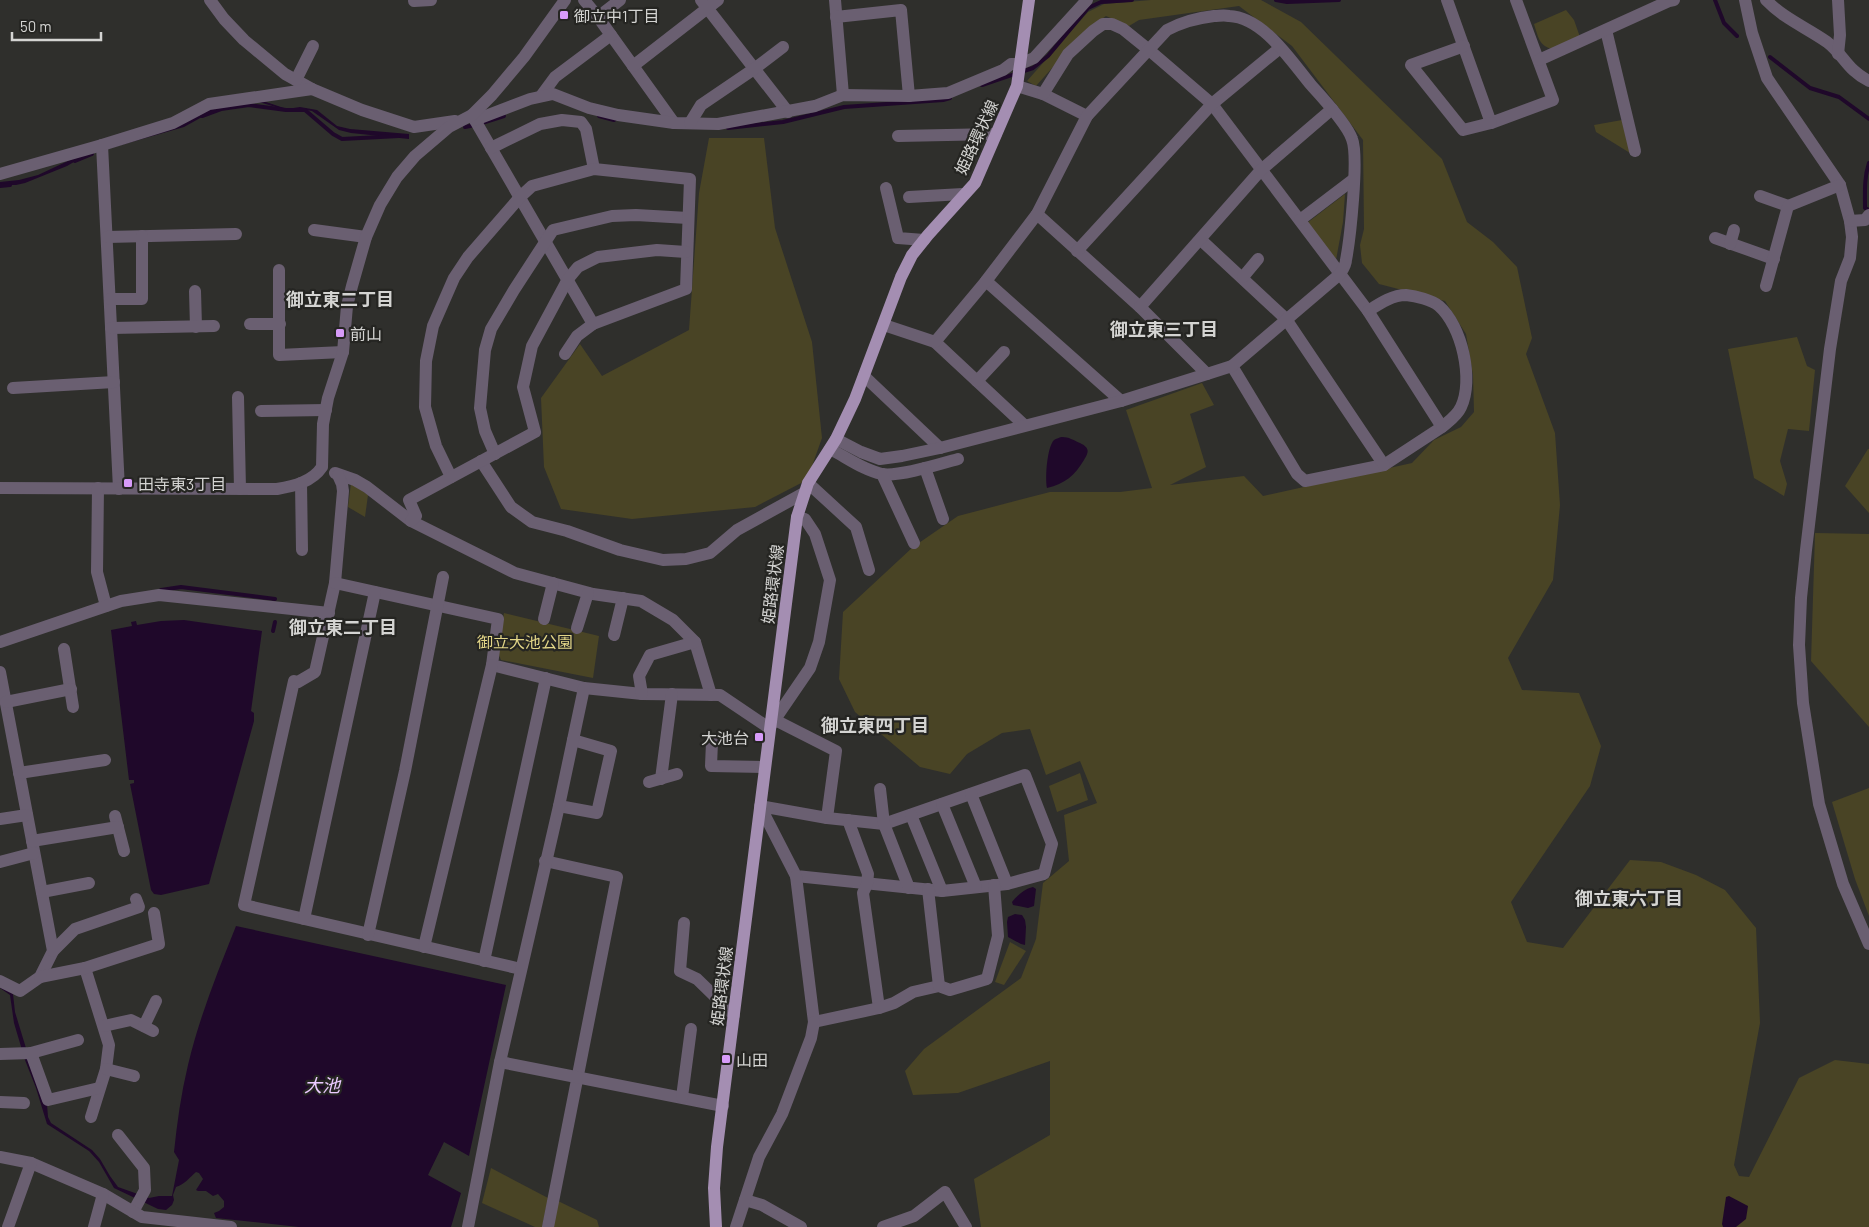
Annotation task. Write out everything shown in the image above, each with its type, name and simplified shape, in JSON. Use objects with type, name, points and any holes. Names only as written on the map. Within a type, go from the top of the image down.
[{"type":"main road","name":"姫路環状線","points":[[716,1227],[714,1188],[716,1164],[764,767],[772,724],[797,517],[806,488],[833,444],[864,376],[901,277],[912,255],[963,194],[975,183],[1018,75],[1029,0]]},
{"type":"street","points":[[210,0],[224,19],[244,40],[285,74],[312,89],[362,110],[414,127],[473,121],[524,57],[565,0]]},
{"type":"street","points":[[414,2],[431,0]]},
{"type":"street","points":[[584,0],[674,123]]},
{"type":"street","points":[[598,18],[620,0]]},
{"type":"street","points":[[633,66],[704,4],[718,0]]},
{"type":"street","points":[[835,0],[842,95]]},
{"type":"street","points":[[1018,75],[1087,0]]},
{"type":"street","points":[[1448,0],[1491,123]]},
{"type":"street","points":[[1464,46],[1411,65],[1463,130],[1491,123],[1553,100],[1540,60],[1516,0]]},
{"type":"street","points":[[1540,60],[1674,0]]},
{"type":"street","points":[[1745,0],[1752,32],[1767,78],[1840,185],[1850,221],[1852,237],[1850,258],[1841,282],[1829,358],[1805,560],[1799,645],[1803,702],[1819,804],[1843,884],[1869,944]]},
{"type":"street","points":[[1838,0],[1840,36],[1838,54]]},
{"type":"street","points":[[1769,1],[1799,25],[1828,43],[1856,75],[1869,82]]},
{"type":"street","points":[[704,4],[788,112]]},
{"type":"street","points":[[836,17],[900,10],[909,96]]},
{"type":"street","points":[[833,444],[880,459],[940,448],[1122,400],[1232,366],[1286,318],[1340,274],[1346,263],[1354,179],[1354,145],[1352,137],[1332,109],[1268,34],[1245,20],[1230,16],[1208,17],[1183,22],[1167,30],[1087,116],[1037,214],[986,281],[935,342]]},
{"type":"street","points":[[1043,94],[1068,54],[1103,24],[1112,24],[1123,29],[1149,50],[1212,104],[1368,312],[1442,427]]},
{"type":"street","points":[[1606,30],[1635,151]]},
{"type":"street","points":[[541,96],[555,77],[611,35]]},
{"type":"street","points":[[296,80],[313,46]]},
{"type":"street","points":[[690,123],[701,105],[754,69],[783,46]]},
{"type":"street","points":[[1078,251],[1212,104],[1280,48]]},
{"type":"street","points":[[0,488],[277,490],[301,483],[313,477],[322,466],[323,424],[328,398],[343,352],[348,306],[366,237],[387,192],[405,166],[440,133],[456,123],[473,121],[530,99],[554,94],[589,108],[618,115],[674,123],[718,124],[815,106],[842,95],[909,96],[948,93],[1002,70],[1011,64],[1018,75],[1043,94],[1087,116]]},
{"type":"street","points":[[0,174],[103,150],[173,123],[209,104],[312,89]]},
{"type":"street","points":[[1140,307],[1261,170],[1332,109]]},
{"type":"street","points":[[491,148],[540,124],[562,120],[581,122],[586,129],[594,169]]},
{"type":"street","points":[[473,121],[546,240],[593,324]]},
{"type":"street","points":[[898,136],[996,134]]},
{"type":"street","points":[[103,150],[119,488]]},
{"type":"street","points":[[451,477],[436,446],[425,407],[426,361],[433,326],[454,278],[468,257],[520,197],[532,186],[594,169],[690,180],[686,289],[593,324],[577,336],[565,354]]},
{"type":"street","points":[[1300,220],[1354,179]]},
{"type":"street","points":[[1760,196],[1788,206],[1840,185]]},
{"type":"street","points":[[886,188],[898,238],[924,240]]},
{"type":"street","points":[[909,197],[963,194]]},
{"type":"street","points":[[1766,286],[1788,206]]},
{"type":"street","points":[[1037,214],[1140,307],[1207,374]]},
{"type":"street","points":[[495,454],[485,430],[480,408],[485,350],[491,330],[514,290],[553,230],[612,216],[636,215],[688,218]]},
{"type":"street","points":[[1850,221],[1865,220],[1869,215]]},
{"type":"street","points":[[314,230],[366,237]]},
{"type":"street","points":[[1730,244],[1734,230]]},
{"type":"street","points":[[107,237],[236,234]]},
{"type":"street","points":[[110,300],[142,299],[142,236]]},
{"type":"street","points":[[1715,238],[1774,259]]},
{"type":"street","points":[[1201,240],[1286,318],[1384,465]]},
{"type":"street","points":[[410,521],[416,516],[409,500],[535,432],[524,387],[532,346],[568,279],[578,267],[598,258],[657,250],[686,252]]},
{"type":"street","points":[[1243,277],[1258,259]]},
{"type":"street","points":[[279,270],[279,355],[343,352]]},
{"type":"street","points":[[986,281],[1122,400]]},
{"type":"street","points":[[195,291],[196,327]]},
{"type":"street","points":[[1232,366],[1296,474],[1305,481],[1384,465],[1452,419],[1461,407],[1466,382],[1466,364],[1457,334],[1448,316],[1438,305],[1422,298],[1406,295],[1388,299],[1368,312]]},
{"type":"street","points":[[250,324],[280,324]]},
{"type":"street","points":[[111,328],[214,326]]},
{"type":"street","points":[[884,326],[935,342],[1024,425]]},
{"type":"street","points":[[977,381],[1004,352]]},
{"type":"street","points":[[864,376],[940,448]]},
{"type":"street","points":[[12,388],[114,382]]},
{"type":"street","points":[[238,397],[240,489]]},
{"type":"street","points":[[261,411],[326,410]]},
{"type":"street","points":[[833,444],[862,466],[882,474],[925,468],[958,459]]},
{"type":"street","points":[[481,461],[511,507],[532,522],[567,531],[620,550],[663,560],[686,559],[710,553],[737,530],[806,488],[856,527],[869,570]]},
{"type":"street","points":[[322,466],[367,487],[410,521],[515,573],[588,592],[641,600],[673,620],[695,642],[711,695]]},
{"type":"street","points":[[925,468],[943,519]]},
{"type":"street","points":[[882,474],[914,544]]},
{"type":"street","points":[[338,475],[343,491],[335,583],[329,613],[315,672],[298,682],[294,681],[244,904],[368,935],[521,969]]},
{"type":"street","points":[[301,483],[302,550]]},
{"type":"street","points":[[98,488],[97,572],[106,606]]},
{"type":"street","points":[[772,724],[810,668],[819,642],[830,580],[815,534],[806,519],[797,517]]},
{"type":"street","points":[[368,935],[405,771],[443,578]]},
{"type":"street","points":[[335,583],[498,619],[492,665],[424,947]]},
{"type":"street","points":[[544,619],[553,583]]},
{"type":"street","points":[[304,919],[375,592]]},
{"type":"street","points":[[577,628],[588,592]]},
{"type":"street","points":[[0,642],[122,601],[159,595],[329,613]]},
{"type":"street","points":[[614,635],[623,598]]},
{"type":"street","points":[[642,694],[639,676],[650,655],[695,642]]},
{"type":"street","points":[[64,649],[73,707]]},
{"type":"street","points":[[492,665],[584,688],[642,694],[720,695],[772,724],[836,751],[827,818]]},
{"type":"street","points":[[0,672],[53,951]]},
{"type":"street","points":[[484,961],[546,678]]},
{"type":"street","points":[[468,1227],[500,1062],[584,688]]},
{"type":"street","points":[[6,702],[70,689]]},
{"type":"street","points":[[672,694],[655,780],[677,774]]},
{"type":"street","points":[[559,806],[597,813],[611,750],[573,740]]},
{"type":"street","points":[[712,742],[711,766],[764,767]]},
{"type":"street","points":[[19,773],[105,760]]},
{"type":"street","points":[[760,806],[827,818],[884,824],[1025,775],[1052,844],[1044,874],[1000,884],[942,890],[796,876]]},
{"type":"street","points":[[880,789],[884,824],[909,888]]},
{"type":"street","points":[[814,1022],[879,1008],[894,1003],[913,992],[939,986],[950,990],[986,979],[998,936],[1000,884],[970,794]]},
{"type":"street","points":[[942,804],[976,887]]},
{"type":"street","points":[[736,1227],[759,1157],[782,1114],[811,1038],[814,1022],[796,876],[760,806]]},
{"type":"street","points":[[0,819],[27,815]]},
{"type":"street","points":[[911,815],[942,890]]},
{"type":"street","points":[[848,820],[868,874],[867,884],[863,893],[879,1008]]},
{"type":"street","points":[[0,862],[33,847],[117,822],[124,851]]},
{"type":"street","points":[[546,861],[617,878],[548,1227]]},
{"type":"street","points":[[42,892],[89,883]]},
{"type":"street","points":[[928,889],[939,986]]},
{"type":"street","points":[[40,977],[53,951],[75,929],[139,907],[136,899]]},
{"type":"street","points":[[0,982],[20,991],[40,977],[84,968],[159,944],[154,913]]},
{"type":"street","points":[[684,924],[680,970],[697,979],[734,1015]]},
{"type":"street","points":[[84,968],[109,1045],[106,1069],[91,1117]]},
{"type":"street","points":[[104,1026],[131,1020],[148,1028],[157,1002]]},
{"type":"street","points":[[682,1097],[691,1028]]},
{"type":"street","points":[[0,1054],[27,1053],[78,1040]]},
{"type":"street","points":[[27,1053],[48,1100],[100,1088]]},
{"type":"street","points":[[500,1062],[723,1106]]},
{"type":"street","points":[[106,1069],[134,1076]]},
{"type":"street","points":[[0,1102],[24,1103]]},
{"type":"street","points":[[118,1135],[144,1168],[145,1190],[140,1219]]},
{"type":"street","points":[[0,1157],[31,1163],[103,1194],[140,1219],[231,1227]]},
{"type":"street","points":[[8,1227],[31,1163]]},
{"type":"street","points":[[883,1227],[916,1221],[945,1192],[966,1227]]},
{"type":"street","points":[[94,1227],[103,1194]]},
{"type":"street","points":[[745,1200],[762,1205],[801,1227]]},
{"type":"green space","points":[[1151,0],[1261,0],[1301,22],[1442,159],[1467,222],[1493,242],[1517,267],[1532,338],[1526,354],[1555,433],[1560,505],[1553,580],[1508,658],[1522,690],[1579,693],[1601,746],[1590,786],[1511,902],[1527,942],[1563,948],[1630,860],[1661,862],[1696,875],[1725,890],[1756,928],[1760,1023],[1734,1165],[1739,1176],[1749,1177],[1799,1078],[1835,1060],[1869,1064],[1869,1227],[981,1227],[974,1179],[1050,1135],[1050,1061],[958,1093],[913,1095],[905,1071],[924,1049],[1021,978],[1036,939],[1043,883],[1069,861],[1064,815],[1097,803],[1080,761],[1046,775],[1030,729],[1002,733],[967,754],[950,774],[920,767],[855,712],[839,679],[843,612],[913,547],[958,516],[1050,492],[1120,492],[1152,488],[1126,410],[1202,383],[1214,405],[1190,414],[1206,467],[1170,485],[1244,476],[1263,496],[1412,463],[1434,440],[1461,427],[1474,412],[1473,375],[1466,334],[1445,301],[1379,284],[1362,263],[1360,245],[1364,229],[1363,140],[1292,46],[1239,6],[1139,20],[1129,26],[1106,16],[1086,30],[1036,86],[1027,81],[1088,12],[1104,4]]},
{"type":"green space","points":[[1566,10],[1574,20],[1580,37],[1552,49],[1544,46],[1534,24]]},
{"type":"green space","points":[[1622,120],[1630,153],[1596,132],[1594,125]]},
{"type":"green space","points":[[709,138],[764,138],[775,228],[812,342],[822,438],[807,480],[755,507],[632,519],[561,509],[544,467],[541,398],[580,344],[602,376],[689,330],[699,193]]},
{"type":"green space","points":[[1345,194],[1343,222],[1336,260],[1307,223]]},
{"type":"green space","points":[[1797,337],[1807,366],[1815,370],[1809,431],[1788,429],[1780,461],[1787,484],[1784,496],[1754,478],[1728,349]]},
{"type":"green space","points":[[1869,449],[1869,513],[1845,486]]},
{"type":"green space","points":[[351,483],[368,495],[365,517],[348,507]]},
{"type":"green space","points":[[1815,533],[1869,534],[1869,727],[1811,661]]},
{"type":"green space","name":"御立大池公園","points":[[504,613],[599,636],[593,678],[501,660],[497,651]]},
{"type":"green space","points":[[1080,773],[1088,800],[1057,812],[1049,786]]},
{"type":"green space","points":[[1869,788],[1869,916],[1855,879],[1832,802]]},
{"type":"green space","points":[[1010,942],[1026,951],[1004,985],[995,982]]},
{"type":"green space","points":[[491,1168],[548,1198],[542,1227],[535,1227],[482,1203]]},
{"type":"green space","points":[[558,1201],[597,1220],[599,1227],[552,1227]]},
{"type":"water","points":[[260,100],[287,109],[300,107],[317,110],[337,126],[350,129],[409,134],[409,139],[339,130],[312,111],[300,109],[289,111],[259,102],[231,104],[211,112],[184,127],[86,155],[67,166],[25,183],[0,185],[0,182],[38,175],[85,153],[184,123],[206,110],[231,103]]},
{"type":"water","points":[[1062,437],[1069,438],[1083,445],[1087,448],[1088,452],[1081,465],[1069,478],[1047,488],[1046,470],[1050,449],[1054,440]]},
{"type":"water","points":[[184,620],[262,631],[251,711],[254,713],[254,721],[209,884],[161,895],[154,894],[151,890],[130,784],[134,783],[134,780],[129,780],[111,630],[132,626],[131,622],[136,621],[137,625]]},
{"type":"water","points":[[1033,887],[1036,889],[1034,906],[1028,908],[1013,905],[1012,902],[1019,895]]},
{"type":"water","points":[[1015,914],[1022,915],[1025,920],[1025,945],[1008,937],[1008,917]]},
{"type":"water","name":"大池","points":[[236,926],[506,985],[469,1156],[444,1142],[428,1175],[461,1193],[451,1227],[299,1227],[216,1218],[214,1213],[224,1207],[224,1201],[218,1194],[213,1196],[206,1191],[196,1190],[203,1179],[196,1172],[184,1183],[176,1187],[172,1205],[166,1210],[158,1209],[114,1188],[99,1162],[89,1151],[47,1124],[14,1023],[10,995],[0,988],[0,983],[13,994],[15,1012],[29,1058],[47,1104],[48,1117],[51,1123],[92,1150],[118,1187],[149,1198],[172,1196],[179,1160],[174,1152],[176,1130],[192,1047],[203,1012]]},
{"type":"water","points":[[1729,1196],[1748,1206],[1746,1219],[1736,1227],[1723,1227],[1722,1224],[1726,1197]]},
{"type":"waterway","points":[[982,85],[1033,68],[1048,56],[1088,8],[1101,2],[1132,0]]},
{"type":"waterway","points":[[1276,0],[1287,2],[1339,0]]},
{"type":"waterway","points":[[1715,0],[1724,23],[1737,36]]},
{"type":"waterway","points":[[1770,57],[1810,88],[1839,97],[1869,119]]},
{"type":"waterway","points":[[728,128],[783,122],[844,107],[950,98]]},
{"type":"waterway","points":[[202,116],[221,109],[249,105],[286,110],[305,110],[333,134],[342,139],[399,136]]},
{"type":"waterway","points":[[482,123],[504,116]]},
{"type":"waterway","points":[[599,116],[614,120]]},
{"type":"waterway","points":[[465,127],[475,125]]},
{"type":"waterway","points":[[75,161],[92,154]]},
{"type":"waterway","points":[[1869,163],[1865,196],[1865,208],[1869,210]]},
{"type":"waterway","points":[[0,186],[10,185]]},
{"type":"waterway","points":[[161,590],[181,587],[275,599]]},
{"type":"waterway","points":[[273,631],[275,622]]},
{"type":"place","name":"御立中1丁目","points":[[564,15]]},
{"type":"place","name":"前山","points":[[340,333]]},
{"type":"place","name":"田寺東3丁目","points":[[128,483]]},
{"type":"place","name":"大池台","points":[[759,737]]},
{"type":"place","name":"山田","points":[[726,1059]]},
{"type":"district","name":"御立東二丁目","points":[[340,299]]},
{"type":"district","name":"御立東三丁目","points":[[1164,329]]},
{"type":"district","name":"御立東二丁目","points":[[343,627]]},
{"type":"district","name":"御立東四丁目","points":[[875,725]]},
{"type":"district","name":"御立東六丁目","points":[[1629,898]]}]
